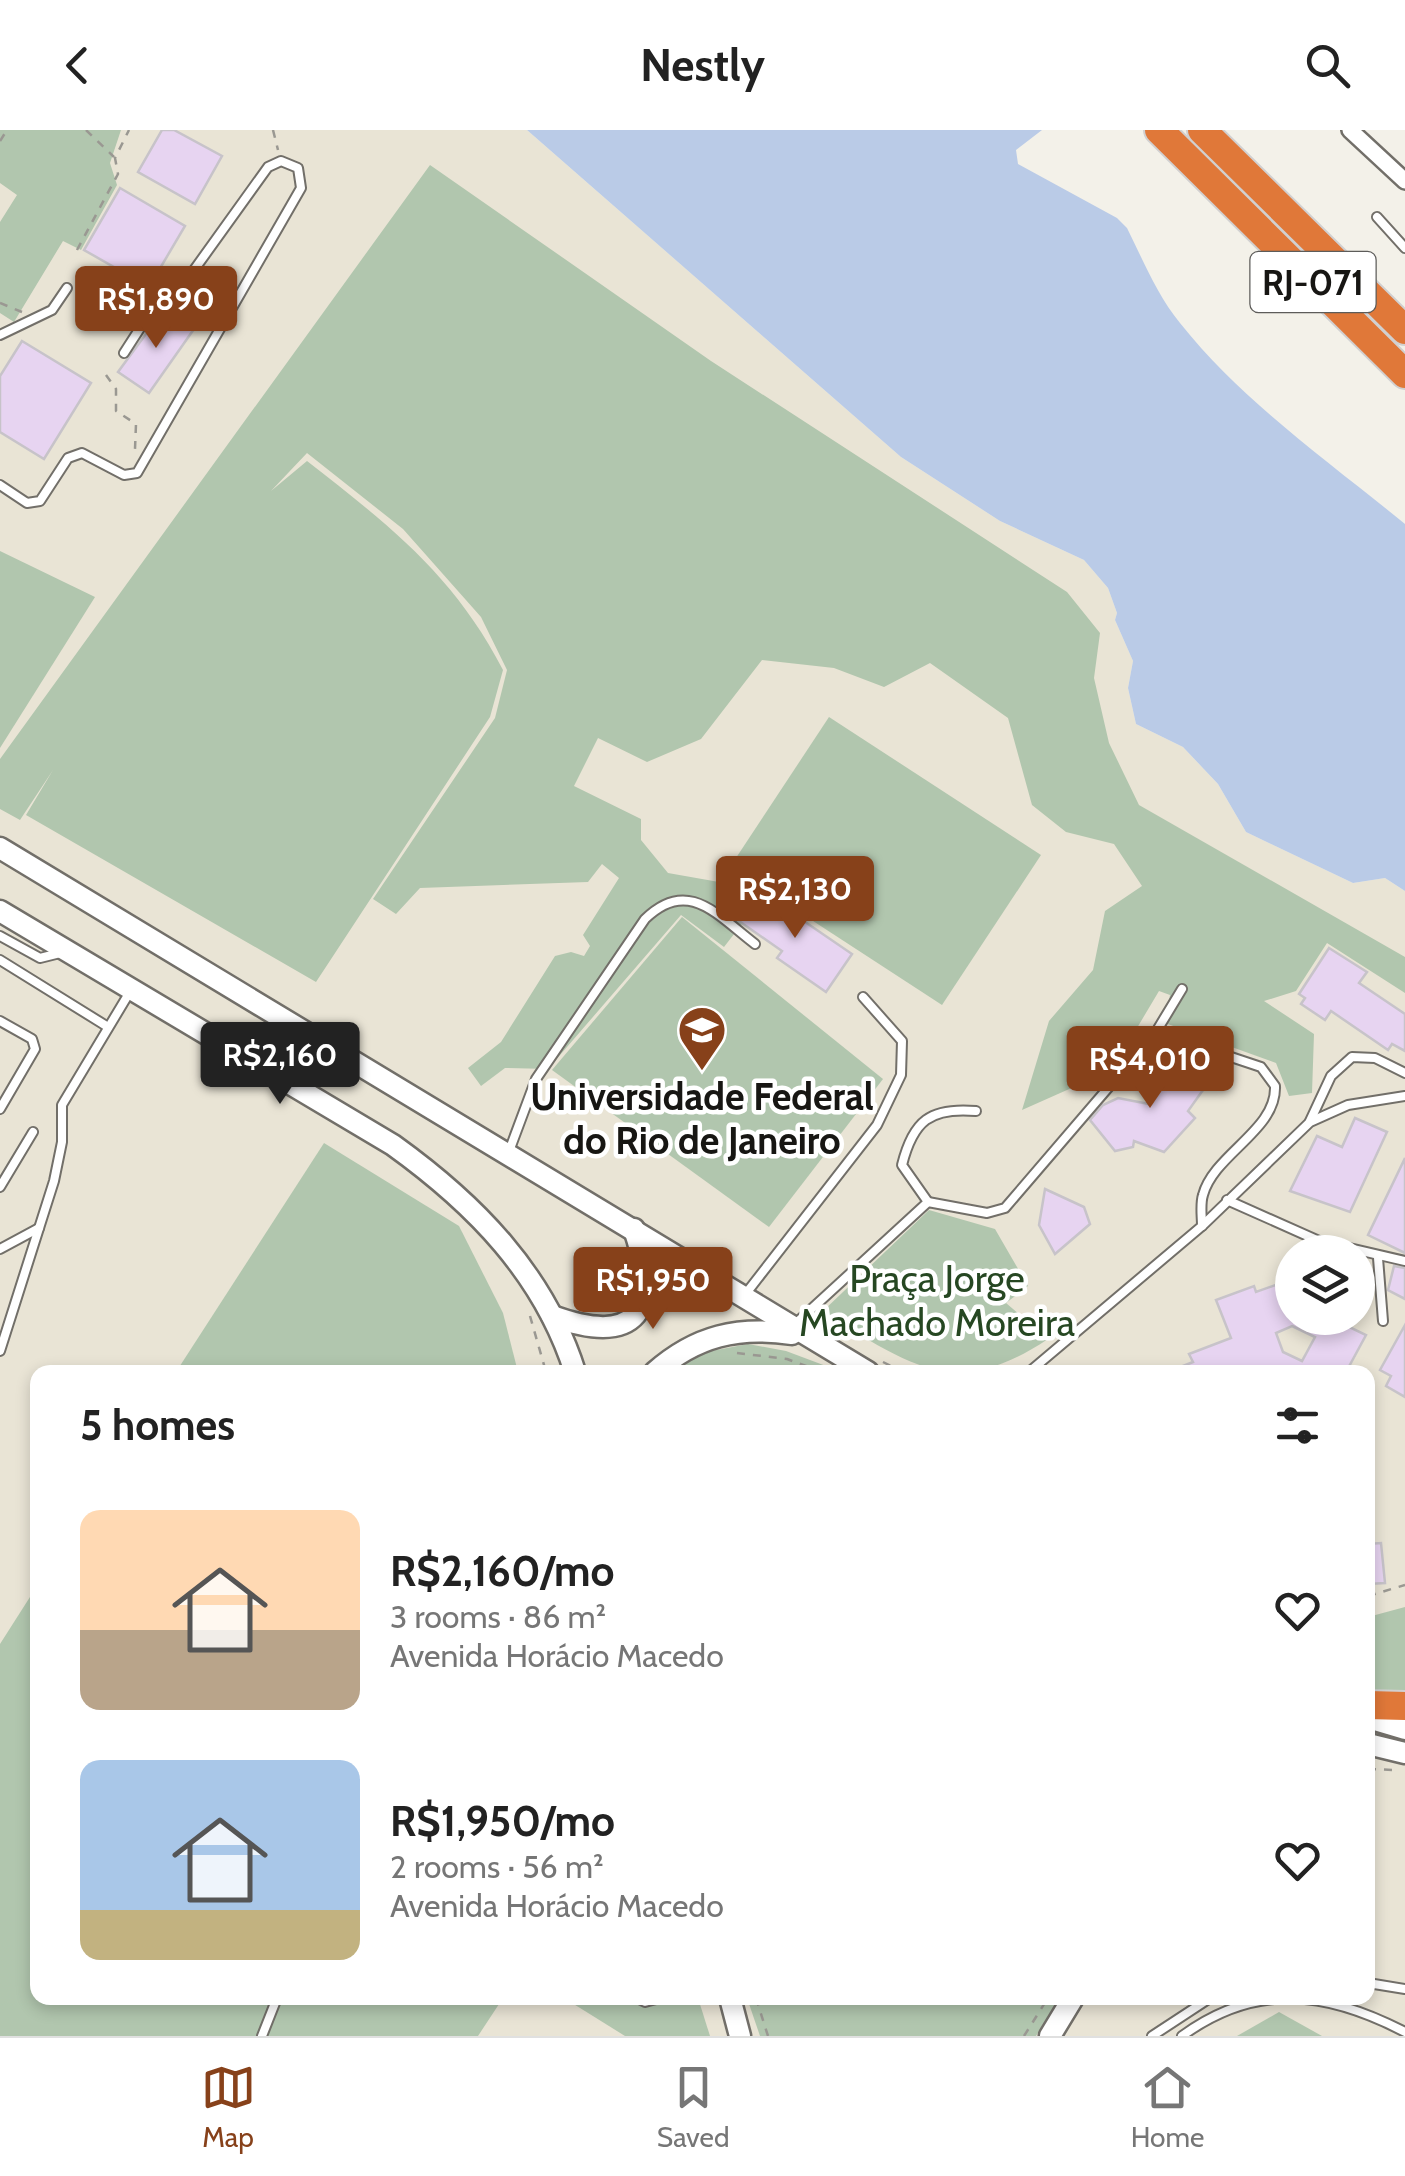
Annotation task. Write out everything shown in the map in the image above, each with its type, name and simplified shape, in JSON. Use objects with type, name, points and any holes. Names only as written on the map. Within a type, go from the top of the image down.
[{"type":"highway","name":"RJ-071","points":[[1159,130],[1405,374]]},
{"type":"highway","name":"RJ-071","points":[[1202,130],[1405,330]]},
{"type":"highway","points":[[1375,1705],[1405,1706]]},
{"type":"street","points":[[1350,130],[1405,181]]},
{"type":"street","points":[[0,848],[856,1365]]},
{"type":"street","points":[[0,911],[394,1145],[430,1172],[492,1228],[552,1316],[572,1365]]},
{"type":"street","points":[[552,1316],[582,1326],[605,1328],[636,1314],[644,1300],[648,1275],[634,1229]]},
{"type":"street","points":[[665,1365],[705,1338],[760,1329],[798,1332]]},
{"type":"street","points":[[1375,1720],[1405,1729]]},
{"type":"street","points":[[1375,1746],[1405,1754]]},
{"type":"street","points":[[732,2005],[740,2036]]},
{"type":"street","points":[[1050,2036],[1070,2005]]},
{"type":"lane","points":[[0,485],[33,503],[44,497],[75,454],[86,454],[124,475],[137,474],[302,188],[298,168],[281,161],[259,177],[194,270],[153,308],[124,353]]},
{"type":"lane","points":[[1376,216],[1405,248]]},
{"type":"lane","points":[[0,336],[52,310],[67,288]]},
{"type":"lane","points":[[508,1154],[536,1079],[645,918],[662,903],[678,898],[694,900],[755,944]]},
{"type":"lane","points":[[0,936],[40,958],[67,951]]},
{"type":"lane","points":[[0,960],[108,1027]]},
{"type":"lane","points":[[0,1351],[62,1142],[62,1105],[132,990]]},
{"type":"lane","points":[[976,1111],[935,1112],[926,1117],[906,1148],[902,1166],[928,1202],[987,1213],[1005,1208],[1156,1032],[1182,990]]},
{"type":"lane","points":[[743,1298],[877,1125],[901,1074],[902,1041],[863,997]]},
{"type":"lane","points":[[0,1020],[32,1039],[35,1049],[0,1109]]},
{"type":"lane","points":[[1156,1032],[1261,1068],[1275,1086],[1276,1098],[1269,1111],[1208,1183],[1202,1200],[1202,1226]]},
{"type":"lane","points":[[1310,1122],[1331,1076],[1352,1057],[1375,1058],[1405,1074]]},
{"type":"lane","points":[[1037,1365],[1202,1226],[1310,1122],[1348,1105],[1405,1096]]},
{"type":"lane","points":[[0,1187],[33,1132]]},
{"type":"lane","points":[[1227,1200],[1320,1241],[1378,1258],[1405,1261]]},
{"type":"lane","points":[[798,1332],[928,1202]]},
{"type":"lane","points":[[0,1249],[39,1228]]},
{"type":"lane","points":[[1378,1258],[1383,1321]]},
{"type":"lane","points":[[1375,1984],[1405,1989]]},
{"type":"lane","points":[[262,2036],[274,2005]]},
{"type":"lane","points":[[1152,2036],[1199,2005]]},
{"type":"lane","points":[[1182,2036],[1230,2011],[1262,2005]]},
{"type":"lane","points":[[1341,2005],[1359,2008],[1405,2032]]},
{"type":"path","points":[[0,141],[7,130]]},
{"type":"path","points":[[76,250],[118,174],[115,158],[86,130]]},
{"type":"path","points":[[115,158],[129,130]]},
{"type":"path","points":[[273,130],[281,161]]},
{"type":"path","points":[[0,303],[24,313]]},
{"type":"path","points":[[106,375],[116,389],[116,411],[136,424],[134,450],[146,463]]},
{"type":"path","points":[[529,1314],[544,1365]]},
{"type":"path","points":[[725,1353],[787,1359],[803,1365]]},
{"type":"path","points":[[1375,1594],[1405,1585]]},
{"type":"path","points":[[1375,1770],[1405,1772]]},
{"type":"path","points":[[758,2005],[768,2036]]},
{"type":"path","points":[[1024,2036],[1044,2005]]},
{"type":"shaded area","name":"Universidade Federal do Rio de Janeiro","points":[[0,130],[527,130],[901,457],[1000,521],[1084,560],[1108,588],[1117,613],[1115,620],[1133,661],[1128,688],[1136,724],[1183,747],[1218,784],[1246,832],[1353,883],[1385,878],[1405,891],[1405,2036],[0,2036]]},
{"type":"green space","points":[[0,130],[121,130],[110,163],[117,185],[81,250],[63,241],[14,322],[0,313],[0,222],[17,195],[0,183]]},
{"type":"green space","points":[[430,165],[711,361],[1067,592],[1100,633],[1094,678],[1109,743],[1139,805],[1405,957],[1405,993],[1327,943],[1296,991],[1264,1001],[1314,1034],[1312,1093],[1289,1096],[1276,1063],[1165,1023],[1170,995],[1159,991],[1112,1070],[1022,1110],[1049,1021],[1093,970],[1105,911],[1142,886],[1114,844],[1066,832],[1032,805],[1008,718],[930,663],[884,687],[834,668],[762,660],[701,739],[647,762],[598,738],[574,786],[641,819],[641,840],[668,873],[719,882],[730,870],[766,893],[724,947],[681,915],[548,1069],[505,1068],[481,1086],[468,1068],[501,1042],[555,956],[571,952],[584,956],[590,946],[583,935],[619,878],[602,864],[588,882],[420,888],[396,914],[373,899],[495,718],[507,670],[481,617],[403,529],[307,453],[271,491],[307,461],[392,530],[441,579],[484,636],[503,670],[490,717],[316,982],[26,815],[53,770],[20,820],[0,809],[0,759]]},
{"type":"green space","points":[[0,551],[95,597],[0,748]]},
{"type":"green space","points":[[829,717],[1041,855],[942,1005],[730,867]]},
{"type":"green space","points":[[682,917],[883,1079],[769,1227],[552,1070]]},
{"type":"green space","points":[[324,1143],[459,1226],[503,1313],[516,1365],[181,1365]]},
{"type":"green space","name":"Praça Jorge Machado Moreira","points":[[929,1210],[995,1229],[1028,1286],[1006,1303],[1048,1339],[995,1365],[920,1365],[822,1312]]},
{"type":"green space","points":[[748,1344],[786,1351],[823,1365],[683,1365],[706,1352]]},
{"type":"green space","points":[[30,1597],[30,2005],[498,2005],[478,2036],[0,2036],[0,1644]]},
{"type":"green space","points":[[1405,1607],[1405,1694],[1375,1692],[1375,1615]]},
{"type":"green space","points":[[575,2005],[700,2005],[710,2036],[625,2036]]},
{"type":"green space","points":[[749,2005],[1055,2005],[1036,2036],[760,2036]]},
{"type":"green space","points":[[1279,2012],[1322,2036],[1237,2036]]},
{"type":"water","points":[[527,130],[1042,130],[1016,150],[1018,164],[1117,218],[1127,228],[1164,301],[1204,351],[1287,429],[1405,524],[1405,891],[1385,878],[1353,883],[1246,832],[1218,784],[1183,747],[1136,724],[1128,688],[1133,661],[1115,620],[1117,613],[1108,588],[1084,560],[1000,521],[901,457]]},
{"type":"building","points":[[162,130],[174,130],[222,156],[195,204],[138,172]]},
{"type":"building","points":[[120,188],[185,226],[149,287],[84,250]]},
{"type":"building","points":[[165,308],[194,329],[149,393],[118,372]]},
{"type":"building","points":[[22,341],[91,383],[44,459],[0,432],[0,376]]},
{"type":"building","points":[[757,889],[852,954],[826,992],[777,958],[782,951],[736,919]]},
{"type":"building","points":[[1329,948],[1367,972],[1359,983],[1405,1014],[1405,1051],[1392,1044],[1388,1050],[1331,1011],[1325,1020],[1301,1004],[1305,998],[1299,994]]},
{"type":"building","points":[[1148,1053],[1203,1090],[1188,1111],[1195,1118],[1164,1152],[1134,1141],[1133,1147],[1115,1151],[1090,1120],[1103,1105],[1118,1098],[1149,1104],[1156,1086],[1134,1069]]},
{"type":"building","points":[[1355,1118],[1387,1132],[1350,1212],[1290,1191],[1317,1136],[1342,1147]]},
{"type":"building","points":[[1405,1158],[1405,1253],[1375,1235],[1368,1235]]},
{"type":"building","points":[[1045,1189],[1084,1207],[1090,1224],[1055,1254],[1039,1225]]},
{"type":"building","points":[[1394,1266],[1405,1268],[1405,1299],[1388,1290]]},
{"type":"building","points":[[1275,1285],[1275,1335],[1283,1352],[1302,1361],[1315,1337],[1311,1335],[1366,1335],[1350,1365],[1186,1365],[1193,1362],[1189,1354],[1231,1338],[1216,1300],[1254,1286],[1256,1292]]},
{"type":"building","points":[[1405,1325],[1405,1397],[1386,1386],[1391,1376],[1380,1370]]},
{"type":"building","points":[[1375,1543],[1381,1543],[1385,1583],[1375,1584]]},
{"type":"place","name":"Universidade Federal do Rio de Janeiro","points":[[702,1072]]}]
